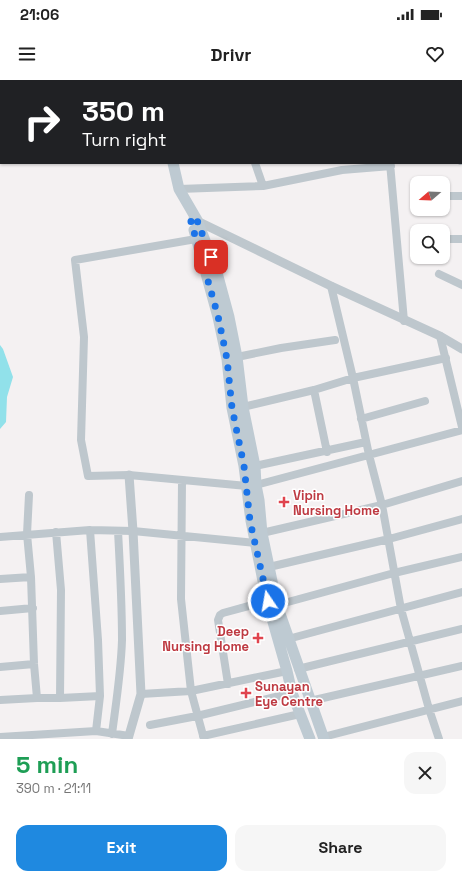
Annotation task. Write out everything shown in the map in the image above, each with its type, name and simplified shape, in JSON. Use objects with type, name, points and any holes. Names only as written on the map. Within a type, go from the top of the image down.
[{"type":"main road","points":[[173,164],[179,189],[216,269],[229,317],[237,357],[243,407],[255,466],[251,485],[250,521],[259,538],[269,567],[272,603],[288,639],[293,670],[292,693],[310,739]]},
{"type":"main road","points":[[193,219],[196,239],[218,316],[227,359],[232,408],[244,466],[251,485]]},
{"type":"main road","points":[[259,538],[272,603],[293,670],[310,701],[323,738]]},
{"type":"street","points":[[255,164],[263,186]]},
{"type":"street","points":[[179,189],[263,186],[342,170],[391,164],[404,321]]},
{"type":"street","points":[[450,196],[462,196]]},
{"type":"street","points":[[193,219],[404,321],[440,336],[462,349]]},
{"type":"street","points":[[196,239],[76,260],[84,337],[81,440],[88,476],[129,475],[182,481],[251,485],[462,430]]},
{"type":"street","points":[[450,239],[462,239]]},
{"type":"street","points":[[439,274],[462,285]]},
{"type":"street","points":[[331,286],[353,378],[369,455],[382,505],[401,609],[429,710],[439,739]]},
{"type":"street","points":[[440,336],[462,427]]},
{"type":"street","points":[[237,357],[281,348],[335,340]]},
{"type":"street","points":[[243,407],[314,390],[353,378],[446,358]]},
{"type":"street","points":[[314,390],[327,452]]},
{"type":"street","points":[[361,418],[425,401]]},
{"type":"street","points":[[255,466],[327,452],[366,442]]},
{"type":"street","points":[[0,737],[96,732],[129,737],[141,694],[134,531],[129,475]]},
{"type":"street","points":[[182,481],[181,599],[191,691],[204,738],[300,714]]},
{"type":"street","points":[[0,537],[90,530],[134,531],[182,536],[259,538],[382,505],[462,481]]},
{"type":"street","points":[[29,495],[27,534],[33,608],[34,664],[37,698]]},
{"type":"street","points":[[269,567],[389,539],[462,519]]},
{"type":"street","points":[[90,530],[98,640],[100,696],[96,732]]},
{"type":"street","points":[[112,734],[120,676],[122,642],[118,531]]},
{"type":"street","points":[[56,532],[61,590],[60,698]]},
{"type":"street","points":[[228,684],[218,620],[220,615],[223,613],[272,603],[462,557]]},
{"type":"street","points":[[0,579],[31,577]]},
{"type":"street","points":[[288,639],[462,592]]},
{"type":"street","points":[[0,611],[33,608]]},
{"type":"street","points":[[141,694],[191,691],[228,684],[293,670],[462,629]]},
{"type":"street","points":[[0,667],[34,664]]},
{"type":"street","points":[[310,701],[462,666]]},
{"type":"street","points":[[150,725],[197,716],[292,693]]},
{"type":"street","points":[[0,700],[100,696]]},
{"type":"street","points":[[323,738],[462,701]]},
{"type":"water","points":[[0,345],[3,349],[13,377],[7,397],[6,422],[0,429]]},
{"type":"place","name":"Vipin Nursing Home","points":[[284,502]]},
{"type":"place","name":"Deep Nursing Home","points":[[258,638]]},
{"type":"place","name":"Sunayan Eye Centre","points":[[246,693]]},
{"type":"route","points":[[211,257],[197,220],[190,218],[218,316],[227,359],[232,408],[244,466],[250,521],[268,601]]}]
